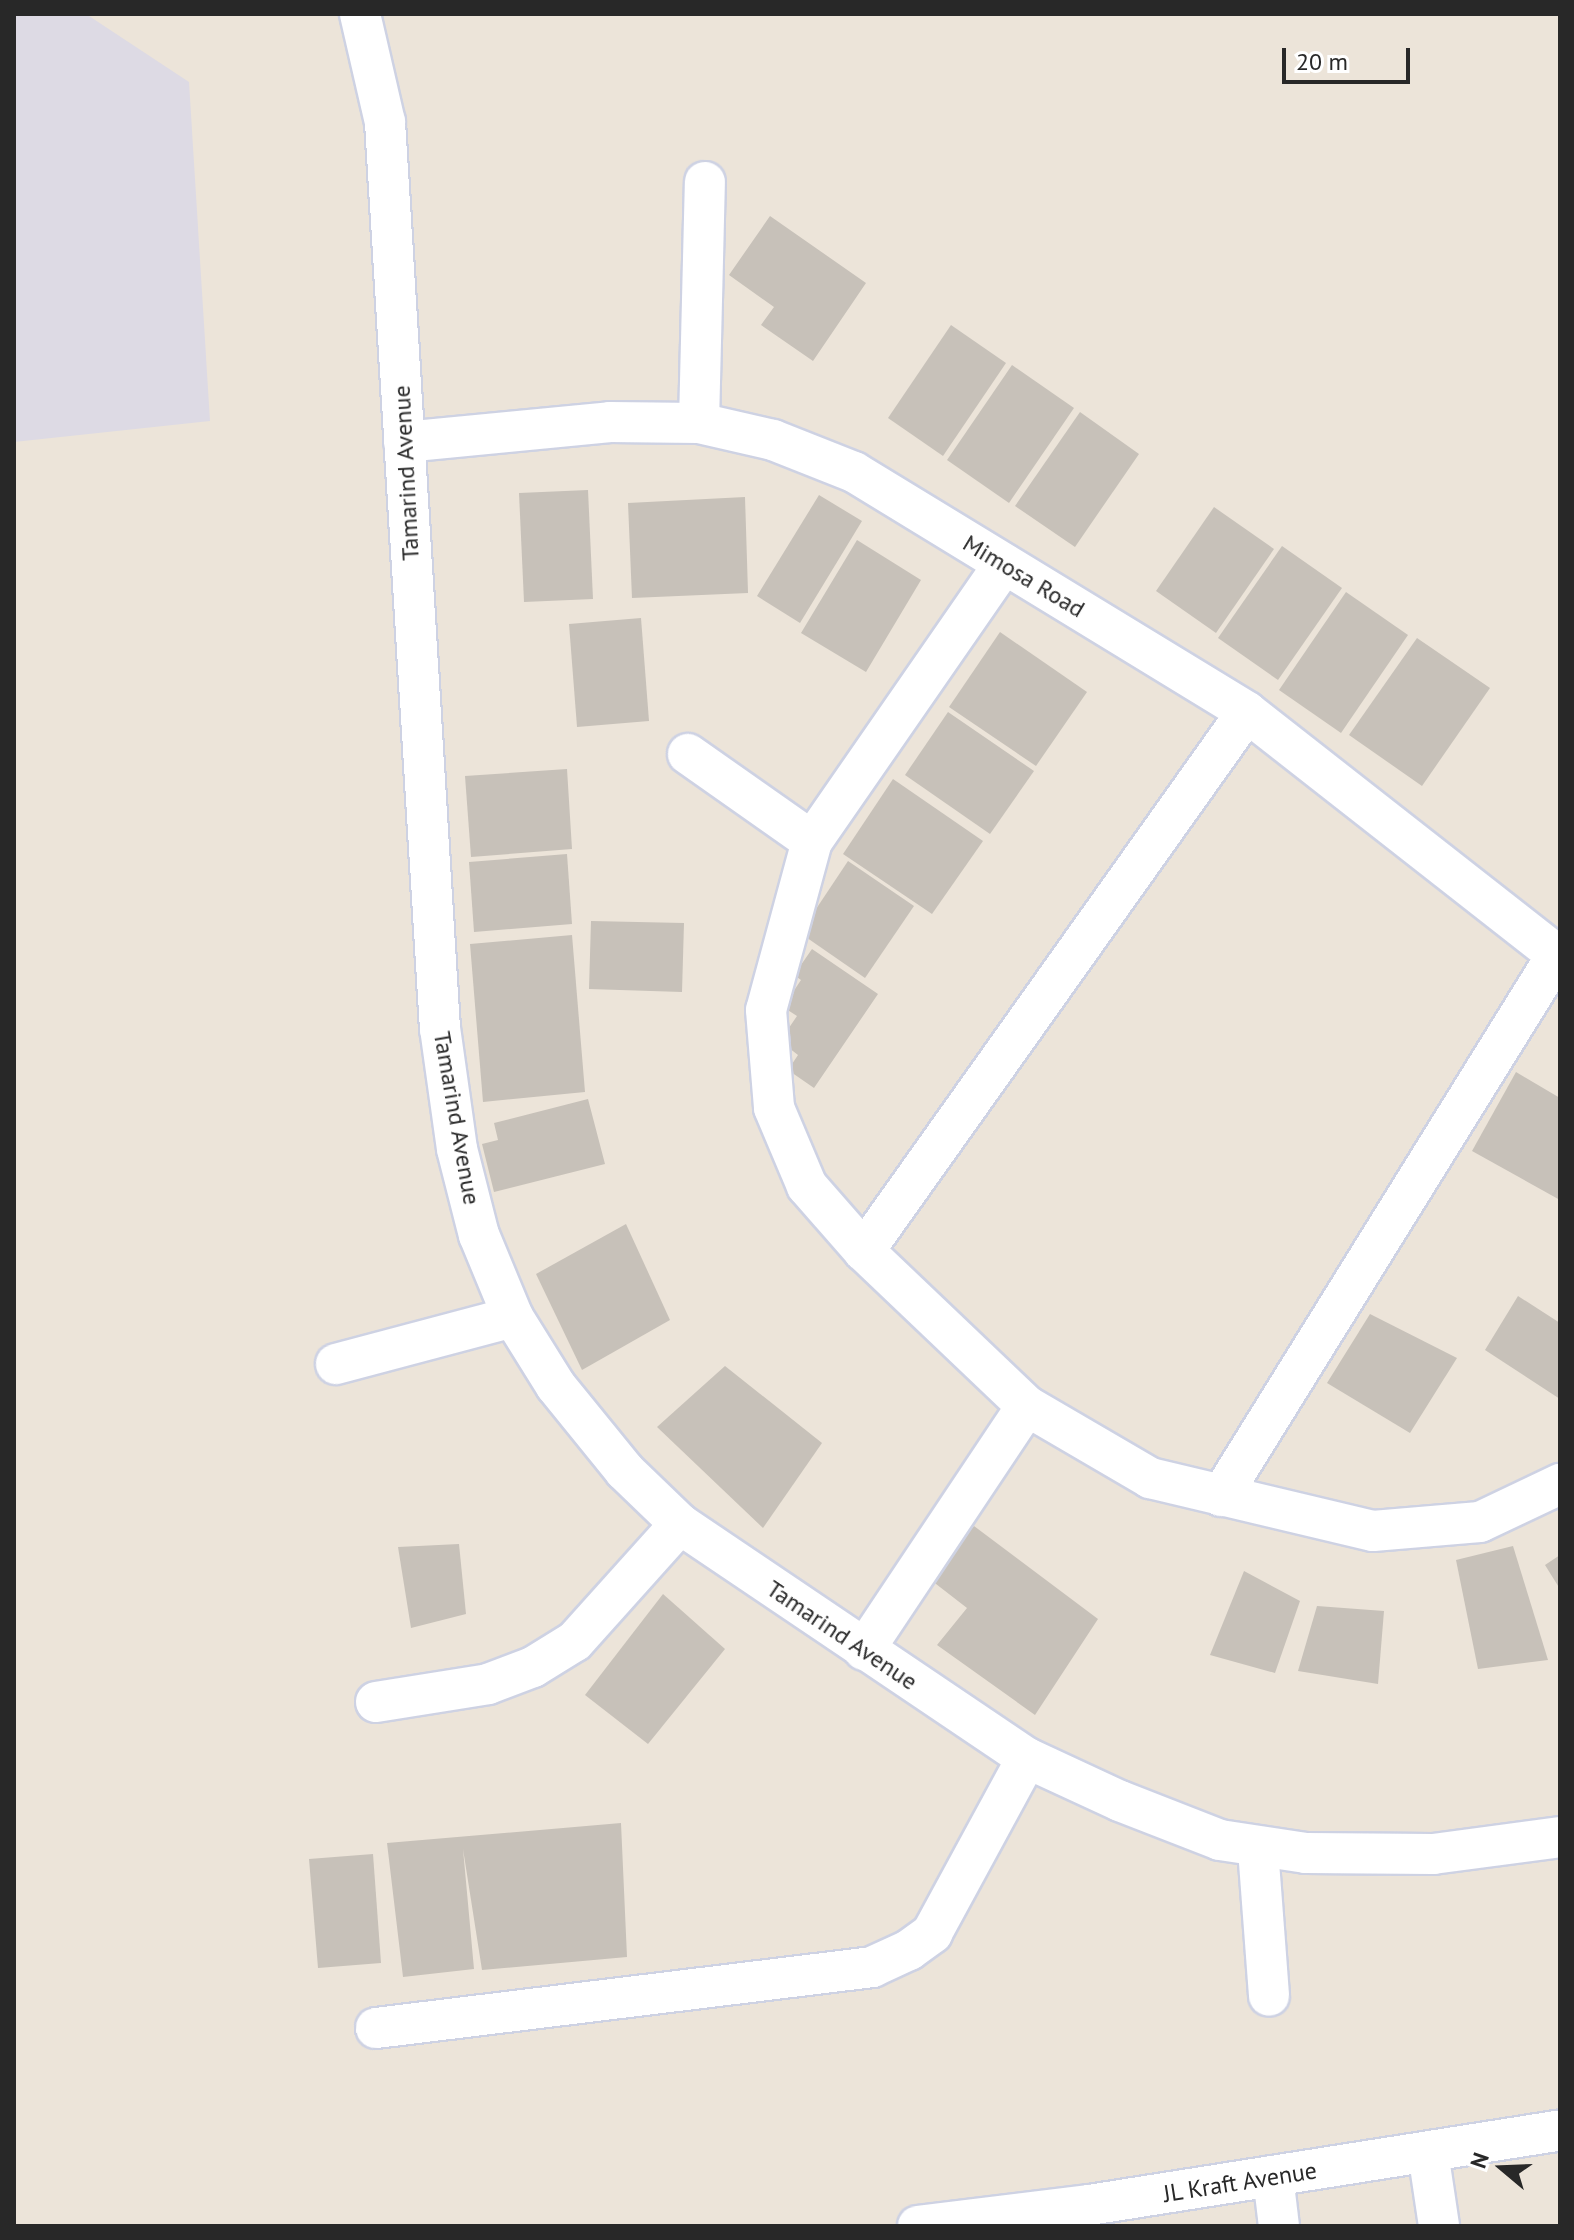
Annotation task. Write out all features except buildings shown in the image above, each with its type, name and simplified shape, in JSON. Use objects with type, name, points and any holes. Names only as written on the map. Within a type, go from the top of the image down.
[{"type":"street","name":"Tamarind Avenue","points":[[360,14],[385,122],[440,1028],[457,1149],[479,1235],[513,1317],[556,1386],[625,1471],[680,1524],[1027,1758],[1179,1827],[1258,1849],[1331,1854],[1433,1854],[1560,1837]]},
{"type":"street","points":[[699,423],[705,182]]},
{"type":"street","name":"Mimosa Road","points":[[404,442],[610,422],[699,423],[773,440],[854,472],[1247,712],[1559,956]]},
{"type":"street","points":[[1004,564],[812,841],[766,1010],[774,1108],[807,1186],[864,1251],[1027,1406],[1150,1478],[1373,1531],[1480,1522],[1560,1484]]},
{"type":"street","points":[[864,1251],[1247,712]]},
{"type":"street","points":[[688,754],[812,841]]},
{"type":"street","points":[[1221,1496],[1559,956]]},
{"type":"street","points":[[336,1364],[513,1317]]},
{"type":"street","points":[[864,1650],[1027,1406]]},
{"type":"street","points":[[376,1702],[488,1684],[533,1667],[575,1641],[680,1524]]},
{"type":"street","points":[[376,2028],[872,1967],[909,1950],[932,1933],[1027,1758]]},
{"type":"street","points":[[1258,1849],[1269,1996]]},
{"type":"street","name":"JL Kraft Avenue","points":[[918,2226],[1090,2216],[1273,2176],[1560,2130]]},
{"type":"street","points":[[1428,2152],[1439,2226]]},
{"type":"street","points":[[1273,2176],[1279,2226]]},
{"type":"shaded area","points":[[14,14],[86,14],[189,82],[210,421],[14,442]]}]
